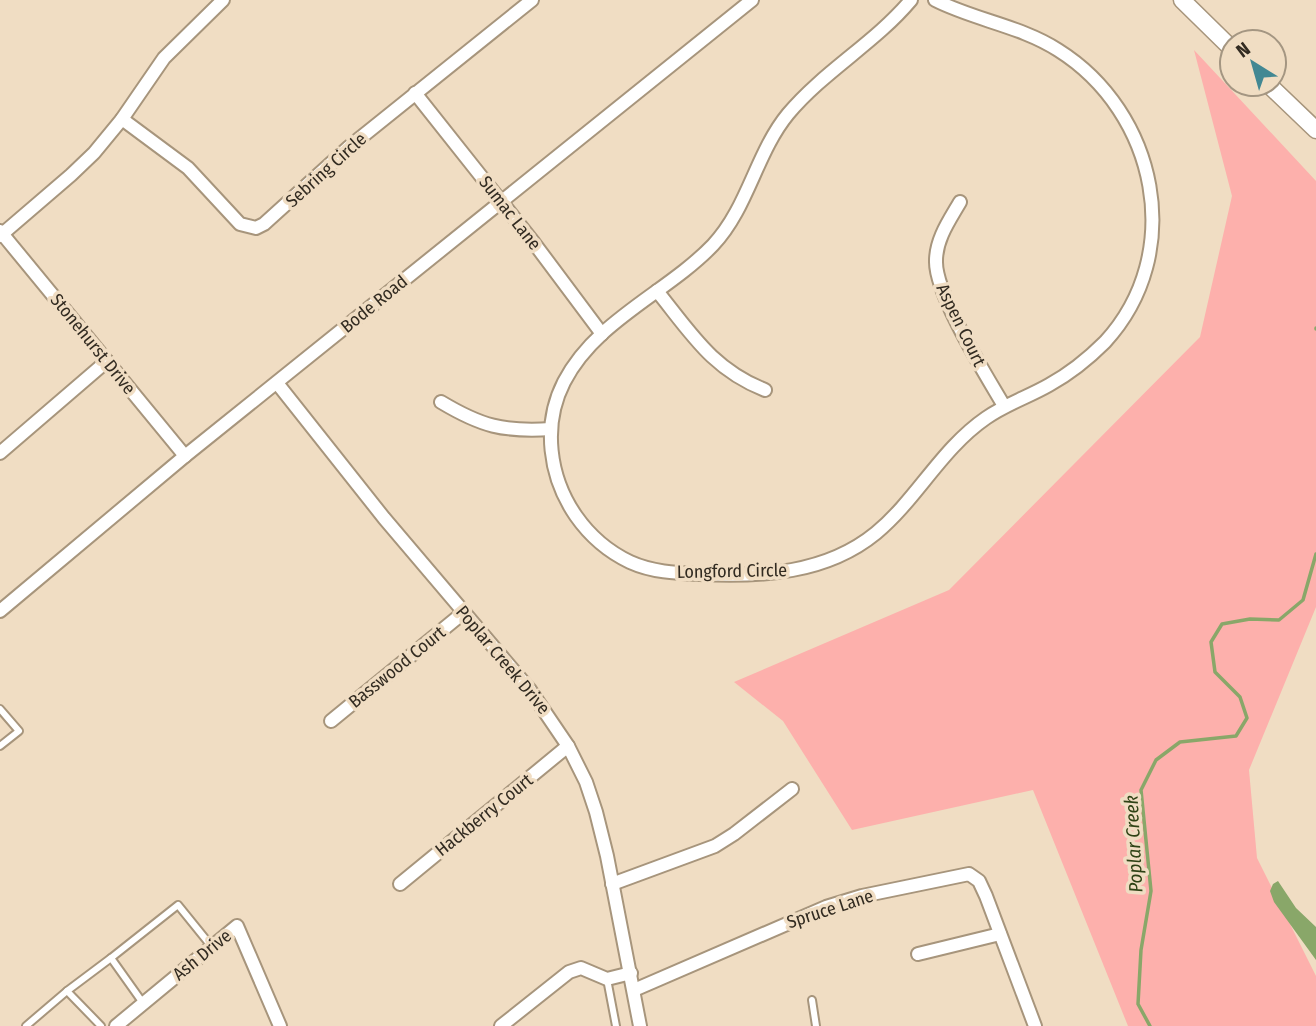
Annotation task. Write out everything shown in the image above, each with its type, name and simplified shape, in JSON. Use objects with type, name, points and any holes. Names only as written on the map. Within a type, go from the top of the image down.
[{"type":"street","points":[[1,234],[71,176],[94,153],[122,119],[164,58],[223,0]]},
{"type":"street","name":"Sebring Circle","points":[[122,119],[188,168],[240,225],[256,228],[264,224],[349,147],[532,0]]},
{"type":"street","name":"Bode Road","points":[[0,611],[186,456],[752,0]]},
{"type":"street","name":"Longford Circle","points":[[911,0],[883,30],[810,89],[784,118],[726,229],[713,245],[593,341],[564,383],[551,429],[553,464],[559,486],[586,529],[613,552],[636,564],[666,572],[768,574],[800,569],[833,559],[864,541],[893,517],[958,441],[983,420],[1004,406],[1048,386],[1080,364],[1104,342],[1134,298],[1151,245],[1153,219],[1149,180],[1137,138],[1127,120],[1113,100],[1079,65],[1058,50],[1039,40],[935,0]]},
{"type":"street","points":[[1182,0],[1218,35]]},
{"type":"street","name":"Sumac Lane","points":[[415,93],[602,334]]},
{"type":"street","points":[[1283,98],[1316,130]]},
{"type":"street","name":"Aspen Court","points":[[960,202],[943,230],[937,247],[938,277],[951,310],[1004,406]]},
{"type":"street","name":"Stonehurst Drive","points":[[1,234],[186,456]]},
{"type":"street","points":[[657,291],[712,359],[741,380],[765,390]]},
{"type":"street","points":[[0,453],[107,361]]},
{"type":"street","name":"Poplar Creek Drive","points":[[277,383],[463,613],[530,690],[568,746],[586,782],[596,812],[640,1026]]},
{"type":"street","points":[[441,402],[469,419],[492,426],[551,429]]},
{"type":"street","name":"Basswood Court","points":[[331,721],[463,613]]},
{"type":"street","name":"Hackberry Court","points":[[400,884],[568,746]]},
{"type":"street","points":[[612,884],[715,846],[792,789]]},
{"type":"street","name":"Spruce Lane","points":[[634,990],[826,907],[970,874],[979,881],[1035,1026]]},
{"type":"street","name":"Ash Drive","points":[[116,1026],[237,926],[280,1026]]},
{"type":"street","points":[[918,954],[1000,934]]},
{"type":"street","points":[[501,1026],[569,972],[581,968],[607,979],[631,973]]},
{"type":"lane","points":[[0,709],[19,731],[0,746]]},
{"type":"lane","points":[[26,1026],[178,905],[212,947]]},
{"type":"lane","points":[[111,958],[143,1003]]},
{"type":"lane","points":[[607,979],[617,1026]]},
{"type":"lane","points":[[67,991],[101,1026]]},
{"type":"lane","points":[[812,1000],[816,1026]]},
{"type":"shaded area","points":[[1194,50],[1218,76],[1218,98],[1239,98],[1316,181],[1316,607],[1249,770],[1257,858],[1316,976],[1316,1026],[1128,1026],[1033,790],[852,830],[783,721],[734,682],[949,590],[1200,337],[1232,196]]},
{"type":"shaded area","points":[[1278,881],[1296,908],[1316,927],[1316,960],[1274,902],[1270,891]]},
{"type":"waterway","name":"Poplar Creek","points":[[1150,1026],[1138,1004],[1141,950],[1151,891],[1141,790],[1156,760],[1180,742],[1236,736],[1247,718],[1240,697],[1215,672],[1211,642],[1222,624],[1250,619],[1279,620],[1303,600],[1316,554]]}]
